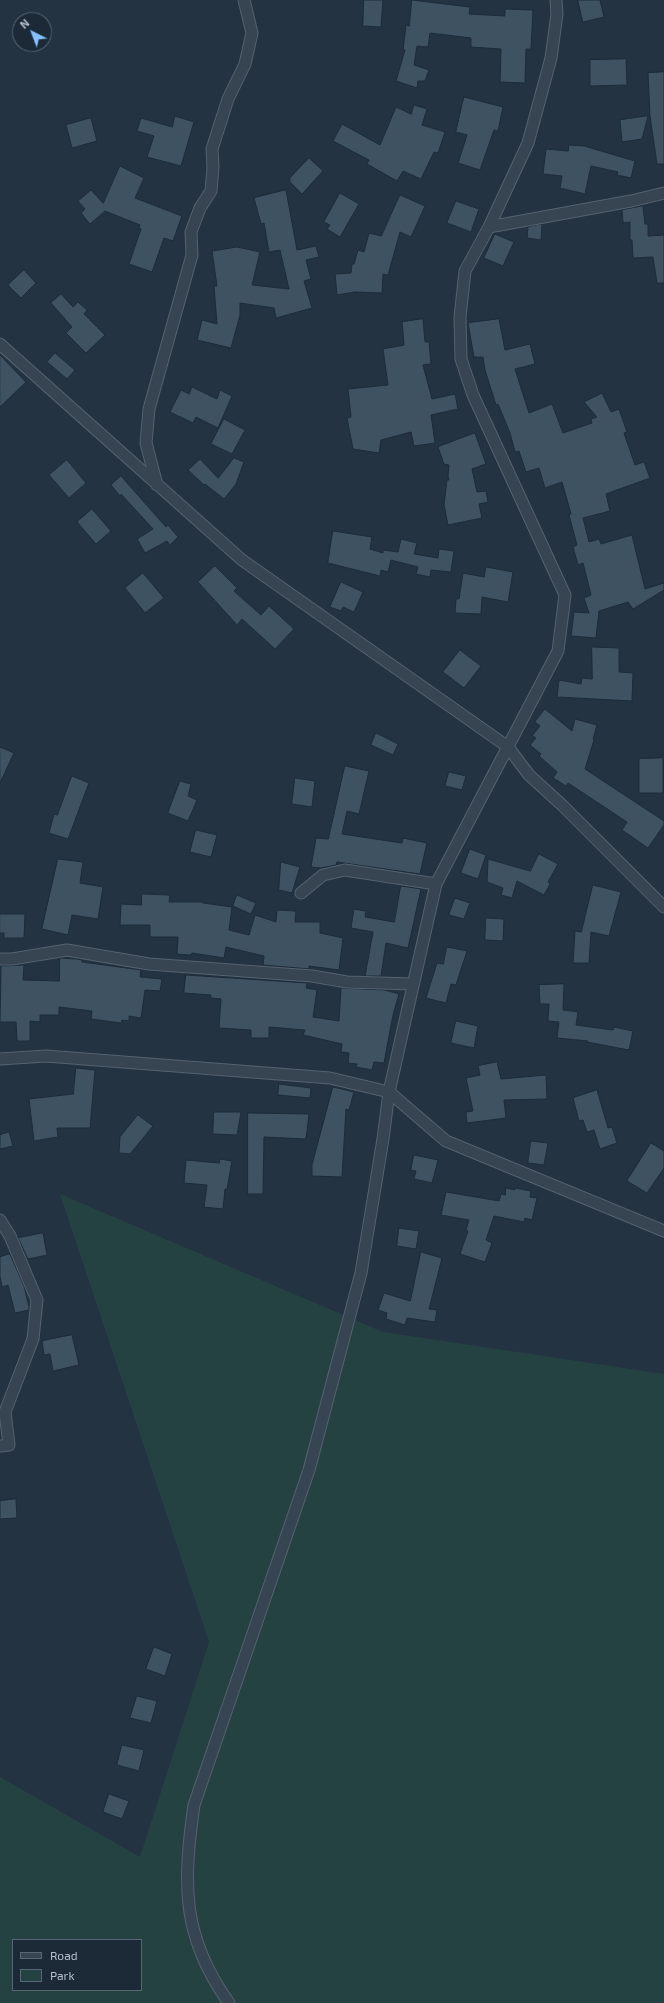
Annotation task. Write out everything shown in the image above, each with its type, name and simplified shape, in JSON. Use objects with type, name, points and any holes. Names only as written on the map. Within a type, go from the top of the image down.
[{"type":"street","points":[[157,484],[146,443],[149,409],[192,255],[190,232],[200,208],[211,191],[213,167],[212,149],[228,99],[245,64],[252,33],[244,0]]},
{"type":"street","points":[[229,2003],[219,1988],[196,1941],[187,1904],[187,1852],[194,1805],[310,1470],[361,1273],[384,1140],[389,1092],[436,884],[558,651],[565,595],[473,395],[461,359],[460,317],[466,271],[489,227],[528,143],[551,58],[557,14],[556,0]]},
{"type":"street","points":[[489,227],[631,201],[664,193]]},
{"type":"street","points":[[0,344],[242,560],[508,747],[529,775],[562,805],[633,878],[664,907]]},
{"type":"street","points":[[301,893],[323,875],[345,870],[436,884]]},
{"type":"street","points":[[0,959],[12,959],[67,950],[149,964],[312,976],[347,982],[413,984]]},
{"type":"street","points":[[0,1061],[46,1056],[322,1078],[389,1092],[446,1140],[664,1231]]},
{"type":"street","points":[[0,1220],[10,1236],[37,1300],[33,1339],[5,1412],[9,1444],[0,1446]]},
{"type":"green space","points":[[60,1194],[383,1332],[664,1374],[664,2003],[0,2003],[0,1777],[140,1857],[209,1642]]},
{"type":"building","points":[[364,0],[383,0],[381,27],[363,26]]},
{"type":"building","points":[[412,0],[470,7],[469,14],[505,16],[505,9],[533,10],[531,49],[526,49],[525,83],[500,82],[501,49],[471,47],[471,38],[430,33],[428,47],[417,46],[414,65],[429,70],[425,81],[418,81],[417,88],[396,81],[405,50],[403,50],[406,25],[409,26]]},
{"type":"building","points":[[578,0],[600,0],[604,17],[583,22]]},
{"type":"building","points":[[626,59],[627,85],[590,86],[590,60]]},
{"type":"building","points":[[664,72],[664,164],[657,164],[650,116],[648,73]]},
{"type":"building","points":[[464,97],[503,107],[498,131],[494,130],[480,170],[458,163],[467,135],[456,132]]},
{"type":"building","points":[[414,105],[427,109],[422,125],[445,132],[438,153],[434,152],[421,179],[403,171],[397,181],[367,164],[369,160],[333,141],[342,124],[380,145],[396,107],[411,114]]},
{"type":"building","points":[[175,116],[194,122],[181,166],[147,157],[154,136],[137,131],[141,118],[172,127]]},
{"type":"building","points":[[648,116],[642,139],[622,142],[620,120]]},
{"type":"building","points":[[91,118],[97,141],[72,148],[66,125]]},
{"type":"building","points":[[569,145],[584,146],[635,161],[631,178],[617,175],[618,172],[591,166],[585,194],[560,188],[562,176],[543,174],[546,149],[568,151]]},
{"type":"building","points":[[309,158],[323,171],[302,194],[290,182],[290,178]]},
{"type":"building","points":[[120,166],[144,178],[135,198],[182,216],[173,241],[164,238],[152,272],[129,264],[141,229],[139,228],[140,225],[105,211],[90,224],[81,213],[85,209],[78,201],[91,190],[103,203]]},
{"type":"building","points":[[286,190],[297,250],[316,246],[319,257],[306,260],[311,279],[304,281],[312,308],[276,318],[274,308],[240,303],[240,315],[231,348],[197,340],[202,320],[217,324],[214,286],[217,286],[212,251],[237,247],[260,252],[252,285],[289,289],[280,250],[269,252],[264,223],[261,224],[254,198]]},
{"type":"building","points":[[340,193],[359,204],[340,237],[327,229],[330,225],[324,222]]},
{"type":"building","points":[[400,195],[425,206],[411,237],[400,232],[388,275],[383,274],[382,293],[355,292],[337,295],[335,274],[351,273],[352,264],[354,264],[358,250],[364,252],[369,233],[381,236]]},
{"type":"building","points":[[456,201],[479,209],[471,232],[447,223]]},
{"type":"building","points":[[643,206],[645,224],[648,224],[648,236],[664,235],[664,283],[657,283],[653,257],[633,258],[632,240],[630,240],[630,222],[623,223],[622,210]]},
{"type":"building","points":[[542,224],[541,240],[527,238],[528,227]]},
{"type":"building","points":[[495,234],[514,242],[503,266],[484,258]]},
{"type":"building","points":[[24,270],[36,283],[21,298],[8,285]]},
{"type":"building","points":[[61,294],[73,307],[78,302],[87,310],[84,314],[105,335],[86,353],[66,333],[72,327],[51,303]]},
{"type":"building","points":[[423,319],[425,342],[429,342],[431,364],[423,365],[432,399],[455,394],[458,409],[431,415],[435,443],[414,446],[411,432],[381,440],[379,453],[353,449],[347,418],[351,417],[348,389],[388,385],[383,349],[404,345],[402,322]]},
{"type":"building","points":[[499,319],[505,350],[530,344],[535,364],[515,369],[529,413],[552,404],[563,433],[592,423],[591,419],[597,417],[584,402],[602,393],[611,412],[619,409],[627,432],[624,433],[635,465],[644,462],[650,478],[606,494],[610,511],[583,518],[589,542],[599,539],[601,544],[632,535],[645,589],[664,583],[664,590],[633,609],[628,602],[599,611],[596,638],[571,636],[574,612],[589,613],[584,598],[591,595],[583,563],[578,565],[573,547],[577,545],[569,515],[571,514],[562,482],[545,488],[539,468],[526,472],[519,451],[515,452],[510,433],[498,404],[496,405],[485,370],[483,357],[474,357],[468,323]]},
{"type":"building","points":[[55,353],[75,370],[67,379],[47,362]]},
{"type":"building","points":[[0,355],[26,382],[0,407]]},
{"type":"building","points":[[192,387],[217,399],[220,390],[232,396],[218,428],[196,417],[193,423],[170,412],[181,390],[189,394]]},
{"type":"building","points":[[224,419],[245,430],[232,454],[211,444]]},
{"type":"building","points":[[475,433],[486,464],[472,469],[477,492],[486,491],[488,502],[479,504],[482,518],[448,525],[444,505],[447,480],[449,480],[449,465],[444,464],[438,447]]},
{"type":"building","points":[[234,458],[244,462],[236,484],[224,499],[205,484],[204,485],[188,470],[200,459],[218,478]]},
{"type":"building","points":[[67,460],[86,483],[69,498],[49,475]]},
{"type":"building","points":[[121,476],[166,527],[168,525],[178,537],[170,545],[167,541],[145,553],[137,539],[153,529],[111,485]]},
{"type":"building","points":[[92,509],[111,531],[96,544],[77,522]]},
{"type":"building","points":[[333,531],[372,537],[370,549],[383,553],[383,550],[398,552],[401,539],[417,543],[414,554],[438,558],[439,549],[454,551],[451,572],[431,570],[430,577],[416,574],[418,567],[391,560],[388,572],[381,570],[380,576],[328,563]]},
{"type":"building","points":[[215,566],[237,588],[234,591],[261,615],[269,606],[294,629],[275,649],[242,619],[237,625],[198,582]]},
{"type":"building","points":[[486,567],[513,572],[508,602],[482,597],[481,614],[455,613],[456,599],[459,599],[463,573],[484,577]]},
{"type":"building","points":[[143,573],[164,598],[145,613],[125,588]]},
{"type":"building","points":[[341,582],[363,592],[354,612],[343,607],[341,611],[330,607]]},
{"type":"building","points":[[592,647],[619,648],[619,672],[633,673],[632,701],[557,697],[559,680],[581,684],[582,678],[592,679]]},
{"type":"building","points":[[460,650],[481,666],[464,688],[443,672]]},
{"type":"building","points":[[545,709],[572,731],[575,719],[597,725],[585,769],[664,821],[664,825],[648,848],[622,830],[627,822],[568,783],[566,786],[553,778],[557,772],[539,756],[541,754],[530,745],[536,738],[532,736],[540,726],[535,722]]},
{"type":"building","points":[[376,733],[398,744],[393,755],[371,745]]},
{"type":"building","points":[[0,747],[14,753],[0,783]]},
{"type":"building","points":[[663,758],[663,793],[639,793],[639,759]]},
{"type":"building","points":[[345,766],[369,771],[359,814],[347,811],[342,834],[402,843],[403,838],[427,843],[420,874],[337,862],[336,865],[321,868],[311,867],[316,838],[328,839]]},
{"type":"building","points":[[449,772],[466,776],[462,790],[445,786]]},
{"type":"building","points":[[72,776],[89,783],[68,839],[49,833],[54,814],[57,815]]},
{"type":"building","points":[[295,778],[315,781],[312,807],[292,804]]},
{"type":"building","points":[[180,781],[191,784],[188,796],[197,800],[188,821],[168,813]]},
{"type":"building","points":[[196,830],[217,835],[211,857],[190,852]]},
{"type":"building","points":[[470,849],[486,855],[478,879],[461,873]]},
{"type":"building","points":[[539,854],[558,864],[548,882],[550,884],[544,895],[517,881],[512,898],[501,895],[503,888],[487,882],[488,859],[530,871]]},
{"type":"building","points":[[58,859],[83,862],[80,883],[103,887],[98,919],[72,915],[68,935],[42,929]]},
{"type":"building","points":[[281,862],[300,867],[292,893],[279,890]]},
{"type":"building","points":[[593,885],[621,892],[609,936],[591,932],[589,963],[573,963],[575,931],[581,932]]},
{"type":"building","points":[[401,886],[421,889],[408,948],[386,943],[381,976],[365,976],[373,932],[351,928],[354,909],[366,911],[365,917],[394,922]]},
{"type":"building","points":[[142,894],[170,895],[169,902],[203,902],[232,907],[229,930],[249,935],[255,915],[276,922],[277,910],[296,911],[295,922],[320,922],[320,933],[343,938],[339,970],[309,966],[309,969],[263,965],[264,956],[226,947],[224,958],[192,953],[191,955],[177,954],[178,937],[150,937],[150,925],[120,925],[121,904],[141,905]]},
{"type":"building","points":[[237,895],[256,903],[251,914],[233,906]]},
{"type":"building","points":[[455,898],[470,903],[464,919],[449,915]]},
{"type":"building","points":[[0,914],[25,914],[24,938],[4,938],[4,933],[0,933]]},
{"type":"building","points":[[486,918],[504,919],[503,941],[485,940]]},
{"type":"building","points":[[447,947],[467,951],[456,985],[451,984],[446,1003],[426,998],[437,963],[443,964]]},
{"type":"building","points":[[60,958],[77,959],[82,960],[82,962],[141,970],[140,977],[162,979],[160,991],[145,990],[141,1018],[129,1016],[129,1021],[122,1020],[121,1023],[91,1019],[92,1011],[59,1007],[59,1015],[40,1015],[40,1022],[30,1021],[30,1041],[17,1041],[16,1022],[0,1022],[1,966],[24,965],[23,980],[59,981]]},
{"type":"building","points":[[186,975],[307,983],[306,988],[317,990],[313,1017],[339,1021],[341,988],[385,990],[399,994],[393,1015],[384,1063],[374,1062],[372,1070],[356,1067],[357,1064],[348,1063],[349,1053],[341,1052],[342,1044],[303,1035],[305,1030],[269,1027],[269,1038],[251,1038],[251,1030],[219,1028],[221,999],[211,998],[211,995],[184,993]]},
{"type":"building","points":[[564,984],[563,1010],[578,1012],[576,1025],[613,1030],[614,1027],[633,1031],[629,1050],[587,1042],[588,1041],[557,1038],[559,1022],[548,1021],[549,1004],[540,1004],[539,985]]},
{"type":"building","points":[[456,1021],[478,1026],[474,1048],[451,1043]]},
{"type":"building","points":[[497,1062],[501,1079],[546,1075],[547,1099],[504,1100],[506,1118],[467,1123],[466,1112],[473,1111],[466,1078],[480,1075],[478,1066]]},
{"type":"building","points":[[76,1068],[95,1070],[90,1128],[57,1128],[58,1137],[34,1141],[29,1099],[73,1094]]},
{"type":"building","points":[[279,1084],[311,1088],[310,1098],[278,1095]]},
{"type":"building","points":[[333,1087],[354,1092],[349,1110],[346,1109],[342,1177],[312,1176],[312,1165]]},
{"type":"building","points":[[597,1090],[608,1128],[612,1127],[617,1143],[600,1149],[594,1130],[587,1132],[583,1120],[579,1121],[573,1098]]},
{"type":"building","points":[[214,1112],[241,1112],[237,1135],[213,1134]]},
{"type":"building","points":[[248,1113],[309,1114],[306,1139],[264,1137],[263,1194],[248,1194]]},
{"type":"building","points":[[138,1115],[153,1126],[130,1154],[119,1153],[120,1137]]},
{"type":"building","points":[[9,1132],[13,1146],[0,1149],[0,1135]]},
{"type":"building","points":[[531,1141],[548,1143],[544,1165],[528,1163]]},
{"type":"building","points":[[651,1143],[664,1151],[664,1168],[647,1193],[627,1181]]},
{"type":"building","points":[[414,1155],[438,1160],[432,1183],[414,1179],[416,1171],[411,1170]]},
{"type":"building","points":[[220,1159],[232,1161],[227,1189],[225,1189],[223,1209],[204,1207],[207,1185],[184,1183],[186,1160],[219,1163]]},
{"type":"building","points":[[506,1188],[531,1191],[530,1197],[537,1198],[532,1220],[525,1218],[524,1222],[494,1216],[486,1240],[492,1243],[485,1262],[460,1254],[468,1231],[466,1230],[469,1220],[441,1215],[446,1192],[499,1201],[501,1194],[505,1195]]},
{"type":"building","points":[[399,1228],[419,1231],[416,1249],[397,1246]]},
{"type":"building","points":[[43,1233],[47,1255],[28,1259],[18,1238]]},
{"type":"building","points":[[421,1252],[442,1258],[429,1309],[437,1310],[435,1322],[407,1318],[405,1325],[386,1319],[387,1313],[378,1310],[384,1293],[410,1301]]},
{"type":"building","points":[[10,1254],[24,1286],[29,1307],[29,1310],[15,1313],[8,1285],[2,1287],[0,1276],[0,1257]]},
{"type":"building","points":[[72,1335],[79,1365],[53,1371],[50,1354],[44,1355],[42,1341]]},
{"type":"building","points":[[16,1499],[17,1518],[0,1519],[0,1501]]},
{"type":"building","points":[[154,1647],[172,1654],[165,1676],[146,1669]]},
{"type":"building","points":[[137,1696],[157,1701],[151,1723],[130,1718]]},
{"type":"building","points":[[122,1745],[144,1750],[139,1771],[117,1765]]},
{"type":"building","points":[[109,1794],[129,1801],[122,1819],[103,1812]]}]
